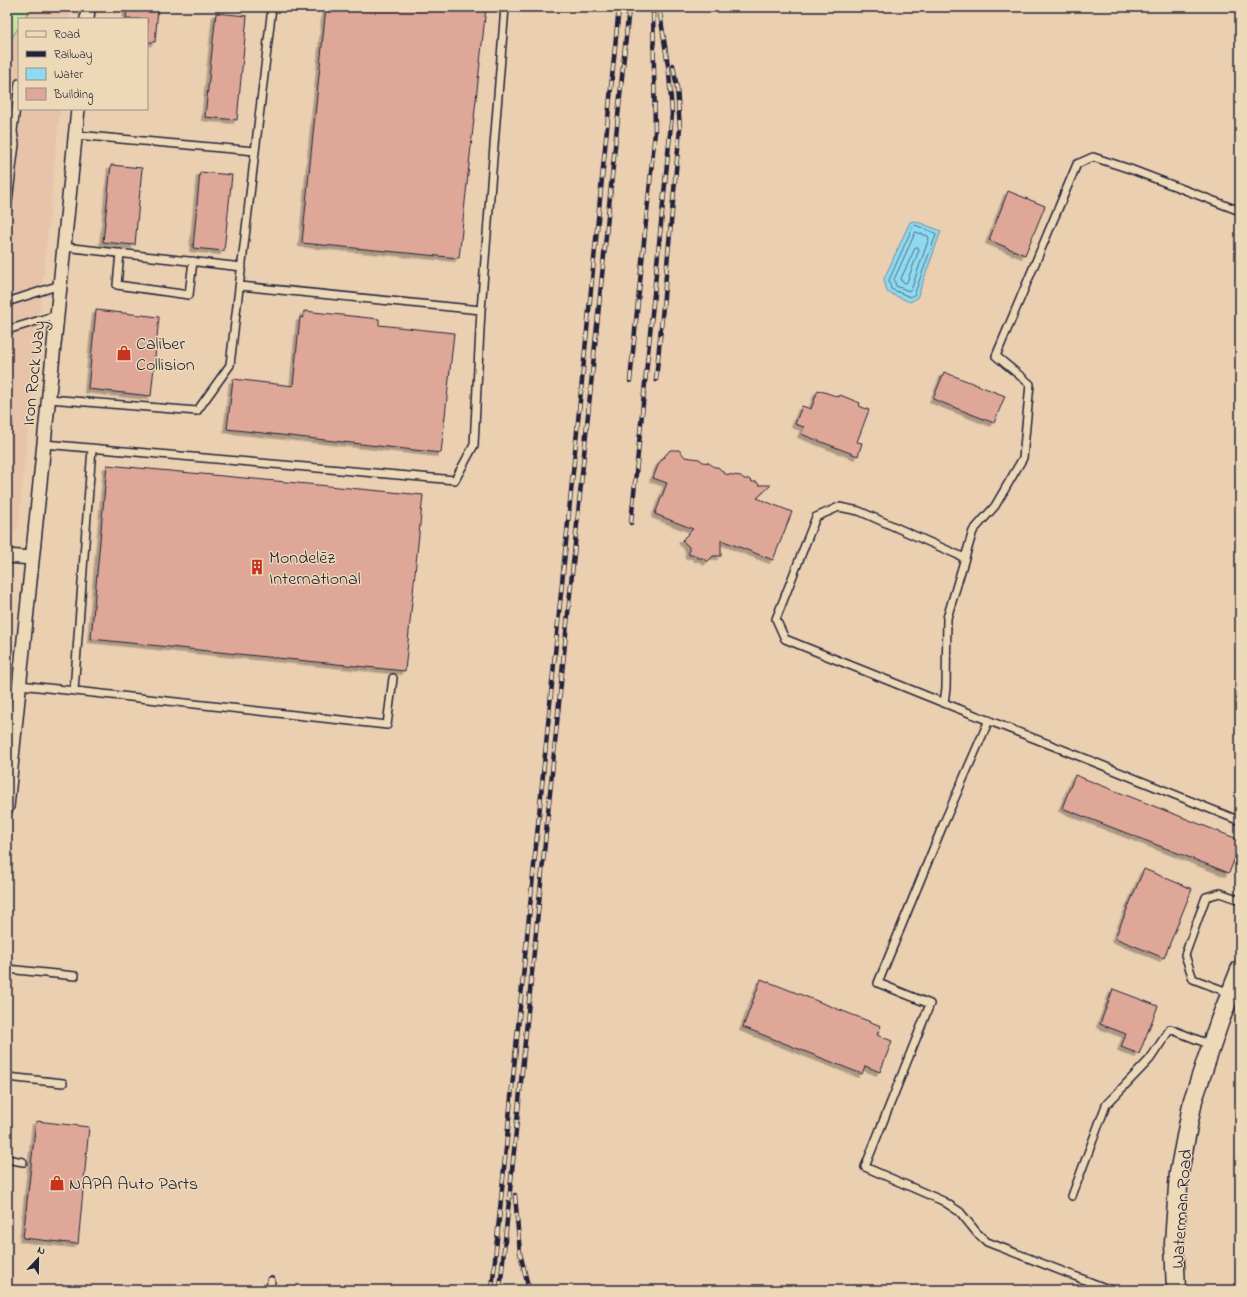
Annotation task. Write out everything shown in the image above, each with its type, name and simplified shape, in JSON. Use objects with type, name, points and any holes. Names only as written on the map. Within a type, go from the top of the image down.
[{"type":"main road","name":"Waterman Road","points":[[1176,1290],[1174,1243],[1179,1173],[1193,1100],[1230,994],[1240,970]]},
{"type":"street","points":[[87,18],[88,7]]},
{"type":"street","name":"Iron Rock Way","points":[[7,807],[10,752],[20,685],[78,110]]},
{"type":"street","points":[[7,556],[32,558]]},
{"type":"lane","points":[[49,399],[197,411],[230,365],[272,7]]},
{"type":"lane","points":[[44,444],[455,480],[474,445],[481,310],[505,7]]},
{"type":"lane","points":[[7,210],[15,144],[13,131],[18,91]]},
{"type":"lane","points":[[7,138],[13,131]]},
{"type":"lane","points":[[76,135],[255,151]]},
{"type":"lane","points":[[944,704],[946,688],[947,618],[973,531],[995,506],[1023,458],[1030,384],[996,356],[1077,164],[1093,157],[1130,169],[1240,211]]},
{"type":"lane","points":[[64,247],[242,267]]},
{"type":"lane","points":[[120,253],[117,285],[189,295],[193,261]]},
{"type":"lane","points":[[7,302],[60,285]]},
{"type":"lane","points":[[240,286],[481,310]]},
{"type":"lane","points":[[7,330],[57,315]]},
{"type":"lane","points":[[74,690],[92,448]]},
{"type":"lane","points":[[965,558],[859,512],[839,507],[816,517],[776,619],[785,639],[944,704],[989,720],[1240,821]]},
{"type":"lane","points":[[20,685],[387,725],[392,678]]},
{"type":"lane","points":[[989,720],[943,824],[878,984],[930,1004],[865,1167],[943,1201],[960,1212],[977,1233],[987,1242],[1108,1289]]},
{"type":"lane","points":[[1230,994],[1193,979],[1185,956],[1206,897],[1220,893],[1240,900]]},
{"type":"lane","points":[[7,969],[74,976]]},
{"type":"lane","points":[[1072,1196],[1106,1105],[1150,1059],[1170,1029],[1212,1045]]},
{"type":"lane","points":[[7,1077],[63,1083]]},
{"type":"lane","points":[[7,1160],[23,1162]]},
{"type":"lane","points":[[270,1290],[271,1281]]},
{"type":"shaded area","points":[[31,7],[71,7],[70,18],[25,18]]},
{"type":"shaded area","points":[[18,28],[18,110],[60,110],[18,528],[7,537],[7,44]]},
{"type":"green space","points":[[7,7],[31,7],[25,18],[18,18],[18,28],[7,44]]},
{"type":"water","points":[[915,221],[941,231],[917,298],[910,302],[887,292],[884,279],[910,222]]},
{"type":"building","points":[[127,7],[158,9],[155,42],[148,42],[148,18],[126,18]]},
{"type":"building","points":[[326,7],[486,7],[459,258],[302,243]]},
{"type":"building","points":[[216,13],[247,16],[237,120],[205,117]]},
{"type":"building","points":[[111,165],[142,168],[135,245],[103,242]]},
{"type":"building","points":[[200,172],[232,175],[224,251],[193,248]]},
{"type":"building","points":[[1008,191],[1045,206],[1025,255],[989,240]]},
{"type":"building","name":"Caliber Collision","points":[[96,310],[159,317],[151,396],[88,389]]},
{"type":"building","points":[[304,311],[379,319],[379,325],[454,333],[441,453],[227,429],[233,379],[293,386],[300,317],[303,318]]},
{"type":"building","points":[[944,372],[1005,396],[994,423],[933,399]]},
{"type":"building","points":[[818,390],[839,397],[840,395],[860,403],[859,406],[869,410],[857,442],[862,443],[858,456],[801,434],[804,427],[795,424],[802,406],[811,409]]},
{"type":"building","points":[[670,450],[679,450],[685,457],[699,459],[703,462],[709,463],[714,467],[718,467],[725,474],[741,476],[752,482],[757,482],[759,485],[771,485],[757,498],[792,512],[773,560],[721,540],[721,556],[713,556],[707,562],[703,558],[698,558],[695,555],[689,555],[689,547],[682,540],[693,529],[655,514],[667,483],[653,478],[659,463]]},
{"type":"building","name":"Mondelēz International","points":[[107,465],[423,495],[405,671],[91,639]]},
{"type":"building","points":[[1075,775],[1240,840],[1240,845],[1229,873],[1062,808]]},
{"type":"building","points":[[1144,869],[1192,889],[1164,958],[1115,938]]},
{"type":"building","points":[[761,979],[881,1026],[877,1035],[892,1041],[880,1072],[865,1066],[862,1074],[743,1027]]},
{"type":"building","points":[[1113,989],[1158,1006],[1139,1054],[1121,1047],[1126,1034],[1100,1024]]},
{"type":"building","name":"NAPA Auto Parts","points":[[36,1121],[89,1127],[78,1244],[23,1238]]},
{"type":"railway","points":[[492,1290],[619,7]]},
{"type":"railway","points":[[500,1290],[629,7]]},
{"type":"railway","points":[[630,381],[655,132],[653,7]]},
{"type":"railway","points":[[631,523],[672,114],[669,72],[659,7]]},
{"type":"railway","points":[[656,380],[680,128],[677,88],[673,65]]},
{"type":"railway","points":[[515,1195],[520,1253],[529,1290]]},
{"type":"place","name":"Caliber Collision","points":[[124,353]]},
{"type":"place","name":"Mondelēz International","points":[[257,567]]},
{"type":"place","name":"NAPA Auto Parts","points":[[57,1183]]}]
